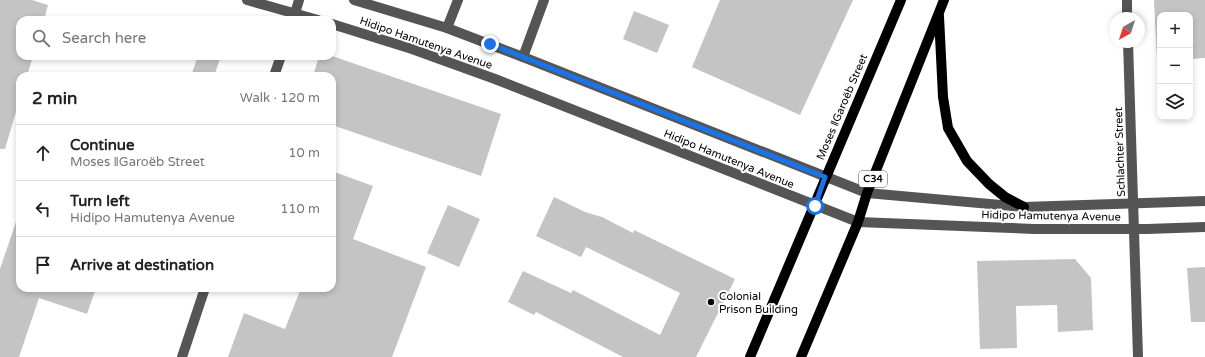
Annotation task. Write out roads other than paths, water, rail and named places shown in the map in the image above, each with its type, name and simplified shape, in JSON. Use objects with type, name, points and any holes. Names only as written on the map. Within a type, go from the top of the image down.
[{"type":"main road","name":"Moses ǁGaroëb Street","points":[[750,357],[901,0]]},
{"type":"main road","name":"C34","points":[[801,357],[858,222],[868,192],[944,0]]},
{"type":"main road","points":[[938,12],[943,97],[948,128],[967,161],[989,184],[1005,197],[1024,207]]},
{"type":"street","points":[[247,0],[294,16],[299,0]]},
{"type":"street","name":"Hidipo Hamutenya Avenue","points":[[354,0],[447,28],[825,177],[868,192],[1024,207],[1205,201]]},
{"type":"street","points":[[447,28],[458,0]]},
{"type":"street","points":[[523,57],[544,0]]},
{"type":"street","points":[[1127,0],[1128,12]]},
{"type":"street","name":"Hidipo Hamutenya Avenue","points":[[336,25],[412,49],[495,79],[858,222],[1034,229],[1205,227]]},
{"type":"street","name":"Schlachter Street","points":[[1128,48],[1138,357]]},
{"type":"street","points":[[275,72],[280,60]]},
{"type":"street","points":[[182,357],[204,292]]},
{"type":"place","name":"Colonial Prison Building","points":[[711,302]]}]
